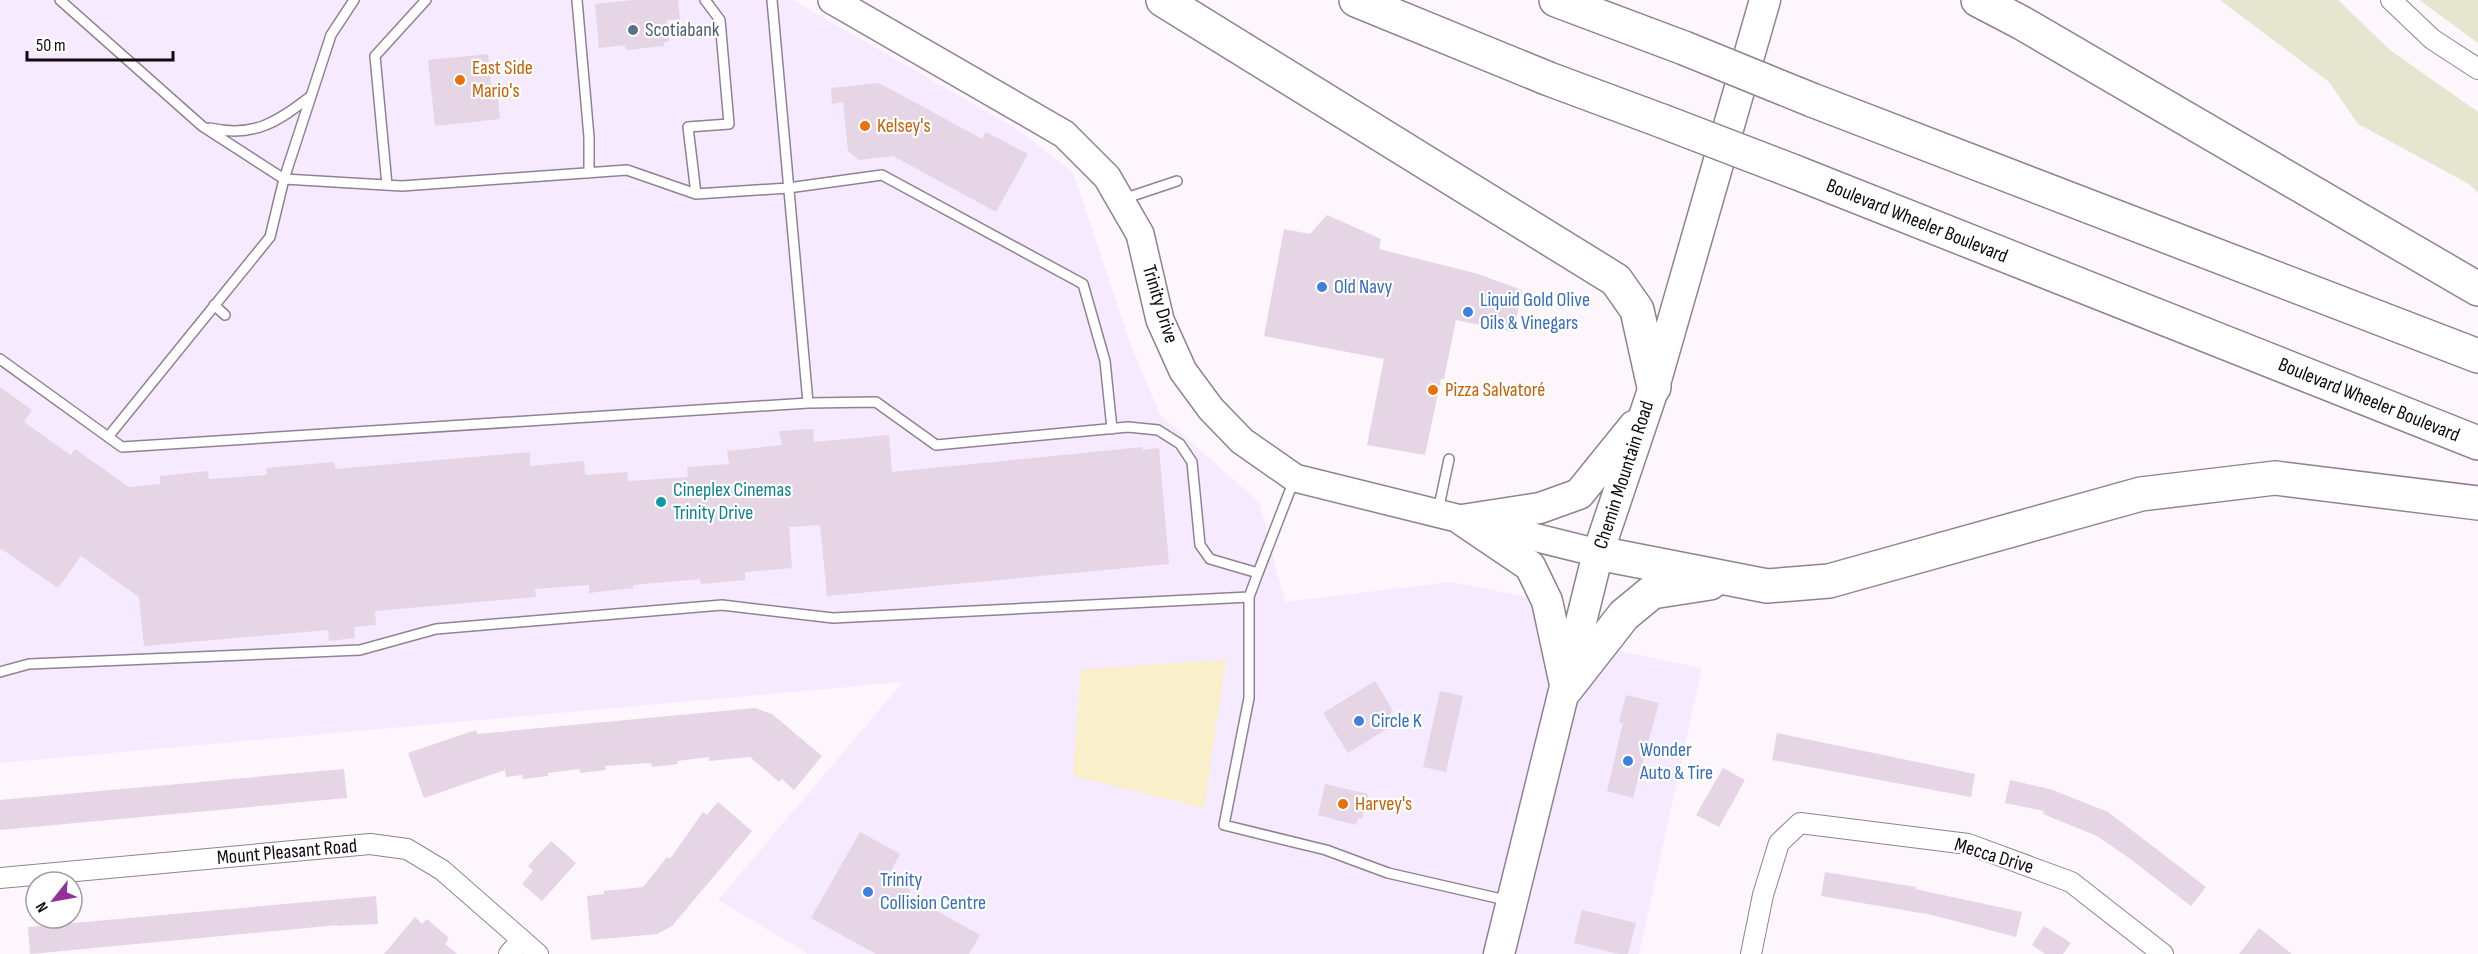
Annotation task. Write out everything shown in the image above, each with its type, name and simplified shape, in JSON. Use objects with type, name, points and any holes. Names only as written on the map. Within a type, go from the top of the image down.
[{"type":"highway","points":[[1164,0],[1616,280],[1637,310],[1649,400]]},
{"type":"highway","name":"Boulevard Wheeler Boulevard","points":[[1356,0],[1549,79],[1795,172],[2478,443]]},
{"type":"highway","points":[[1556,0],[2478,356]]},
{"type":"highway","points":[[1977,0],[2022,23],[2478,289]]},
{"type":"highway","points":[[1989,0],[2022,23]]},
{"type":"highway","points":[[1598,553],[1767,586],[1829,581],[2141,494],[2275,478],[2478,503]]},
{"type":"highway","points":[[1566,689],[1624,615],[1652,592],[1732,579]]},
{"type":"main road","name":"Chemin Mountain Road","points":[[1499,954],[1598,553],[1649,400],[1765,0]]},
{"type":"main road","points":[[1450,517],[1540,508],[1579,494],[1649,400]]},
{"type":"main road","points":[[1450,517],[1530,566],[1547,601],[1566,689]]},
{"type":"street","name":"Trinity Drive","points":[[832,0],[1064,134],[1107,177],[1140,234],[1160,320],[1183,371],[1210,410],[1242,441],[1295,478],[1598,553]]},
{"type":"street","points":[[2391,0],[2432,39],[2478,69]]},
{"type":"street","name":"Mecca Drive","points":[[1751,954],[1763,895],[1779,843],[1800,823],[1968,844],[2071,882],[2163,954]]},
{"type":"street","name":"Mount Pleasant Road","points":[[0,878],[370,844],[407,849],[442,870],[515,947],[538,954]]},
{"type":"lane","points":[[60,0],[202,126],[284,179],[402,186],[627,170],[696,194],[788,188],[882,175],[1083,284],[1106,360],[1112,429]]},
{"type":"lane","points":[[108,436],[270,237],[284,179],[332,35],[354,0]]},
{"type":"lane","points":[[387,185],[375,56],[426,0]]},
{"type":"lane","points":[[577,0],[589,137],[589,173]]},
{"type":"lane","points":[[696,194],[688,128],[729,124],[720,20],[705,0]]},
{"type":"lane","points":[[772,0],[808,403]]},
{"type":"lane","points":[[202,126],[225,131],[243,131],[261,127],[283,117],[311,96]]},
{"type":"lane","points":[[1120,200],[1177,181]]},
{"type":"lane","points":[[214,305],[225,315]]},
{"type":"lane","points":[[0,359],[122,447],[808,403],[876,402],[936,445],[1128,427],[1158,430],[1180,444],[1192,462],[1200,545],[1210,559],[1258,573]]},
{"type":"lane","points":[[1449,459],[1450,517]]},
{"type":"lane","points":[[1295,478],[1250,597],[1249,698],[1224,825],[1326,850],[1388,873],[1512,902]]},
{"type":"lane","points":[[0,672],[29,664],[360,650],[436,629],[722,604],[833,618],[1250,597]]},
{"type":"shaded area","points":[[0,0],[793,0],[1020,131],[1073,173],[1130,343],[1160,415],[1259,502],[1285,602],[1451,582],[1547,601],[1566,688],[1599,647],[1702,668],[1639,954],[808,954],[718,900],[903,682],[0,763]]},
{"type":"green space","points":[[2220,0],[2338,0],[2390,50],[2478,112],[2478,193],[2469,184],[2358,124],[2329,82]]},
{"type":"green space","points":[[2419,0],[2478,0],[2478,43]]},
{"type":"sand","points":[[1226,660],[1204,808],[1073,776],[1081,669]]},
{"type":"building","name":"Scotiabank","points":[[634,0],[678,0],[680,19],[667,20],[669,41],[664,42],[664,46],[626,50],[625,45],[599,48],[595,4]]},
{"type":"building","name":"East Side Mario's","points":[[488,54],[493,100],[498,99],[500,119],[435,126],[428,60]]},
{"type":"building","points":[[879,83],[982,139],[986,132],[1028,154],[996,212],[893,156],[859,160],[848,151],[843,102],[832,104],[831,88]]},
{"type":"building","points":[[1327,215],[1381,239],[1379,249],[1478,274],[1522,290],[1514,332],[1456,320],[1425,455],[1367,445],[1384,359],[1264,336],[1284,229],[1310,234]]},
{"type":"building","points":[[0,387],[32,410],[24,422],[71,455],[75,449],[129,487],[160,484],[160,476],[208,471],[209,479],[267,475],[266,468],[334,462],[336,469],[530,452],[530,466],[584,461],[585,475],[627,472],[628,481],[688,477],[687,467],[729,464],[727,451],[782,445],[779,431],[813,429],[814,442],[889,435],[892,472],[1143,447],[1143,450],[1159,448],[1169,564],[827,596],[820,525],[789,527],[792,568],[745,572],[745,580],[701,584],[700,579],[633,585],[633,588],[589,593],[589,585],[535,589],[536,597],[375,611],[376,625],[354,627],[355,638],[329,641],[328,630],[144,646],[139,597],[81,556],[58,588],[0,548]]},
{"type":"building","name":"Circle K","points":[[1375,681],[1392,709],[1387,729],[1348,753],[1323,713]]},
{"type":"building","points":[[1440,691],[1463,696],[1446,772],[1423,767]]},
{"type":"building","name":"Wonder Auto & Tire","points":[[1626,695],[1659,703],[1633,798],[1607,791],[1623,723],[1619,722]]},
{"type":"building","points":[[755,708],[772,714],[822,756],[794,790],[782,779],[779,782],[750,757],[709,761],[709,757],[677,761],[678,764],[652,767],[651,763],[605,766],[606,770],[580,773],[580,769],[523,779],[522,775],[506,777],[505,770],[424,798],[408,753],[476,730],[477,734]]},
{"type":"building","points":[[1777,733],[1975,774],[1971,797],[1772,760]]},
{"type":"building","points":[[1723,768],[1745,780],[1719,827],[1696,815]]},
{"type":"building","points":[[344,769],[347,798],[0,830],[0,800]]},
{"type":"building","points":[[2010,780],[2050,789],[2108,812],[2206,887],[2191,906],[2097,836],[2043,814],[2044,811],[2005,803]]},
{"type":"building","name":"Harvey's","points":[[1325,784],[1368,794],[1362,819],[1358,818],[1356,825],[1318,815]]},
{"type":"building","points":[[718,802],[752,831],[672,926],[657,934],[591,940],[587,896],[604,894],[604,891],[643,887],[667,857],[670,859],[703,812],[707,815]]},
{"type":"building","name":"Trinity Collision Centre","points":[[860,832],[900,854],[888,877],[911,890],[908,895],[980,935],[969,954],[876,954],[811,918]]},
{"type":"building","points":[[551,841],[576,863],[542,901],[522,884],[533,871],[528,866]]},
{"type":"building","points":[[1825,872],[1916,887],[1915,889],[2022,912],[2016,937],[1932,915],[1821,896]]},
{"type":"building","points":[[376,896],[378,924],[338,925],[30,954],[28,930],[84,930],[84,922]]},
{"type":"building","points":[[1582,910],[1636,923],[1628,954],[1574,943]]},
{"type":"building","points":[[415,917],[422,924],[427,919],[449,938],[445,944],[457,954],[384,954]]},
{"type":"building","points":[[2044,926],[2071,943],[2063,954],[2045,954],[2032,945]]},
{"type":"building","points":[[2259,928],[2292,954],[2239,954]]},
{"type":"place","name":"Scotiabank","points":[[633,30]]},
{"type":"place","name":"East Side Mario's","points":[[460,80]]},
{"type":"place","name":"Kelsey's","points":[[865,126]]},
{"type":"place","name":"Old Navy","points":[[1322,287]]},
{"type":"place","name":"Liquid Gold Olive Oils & Vinegars","points":[[1468,312]]},
{"type":"place","name":"Pizza Salvatoré","points":[[1433,390]]},
{"type":"place","name":"Cineplex Cinemas Trinity Drive","points":[[661,502]]},
{"type":"place","name":"Circle K","points":[[1359,721]]},
{"type":"place","name":"Wonder Auto & Tire","points":[[1628,761]]},
{"type":"place","name":"Harvey's","points":[[1343,804]]},
{"type":"place","name":"Trinity Collision Centre","points":[[868,892]]}]
